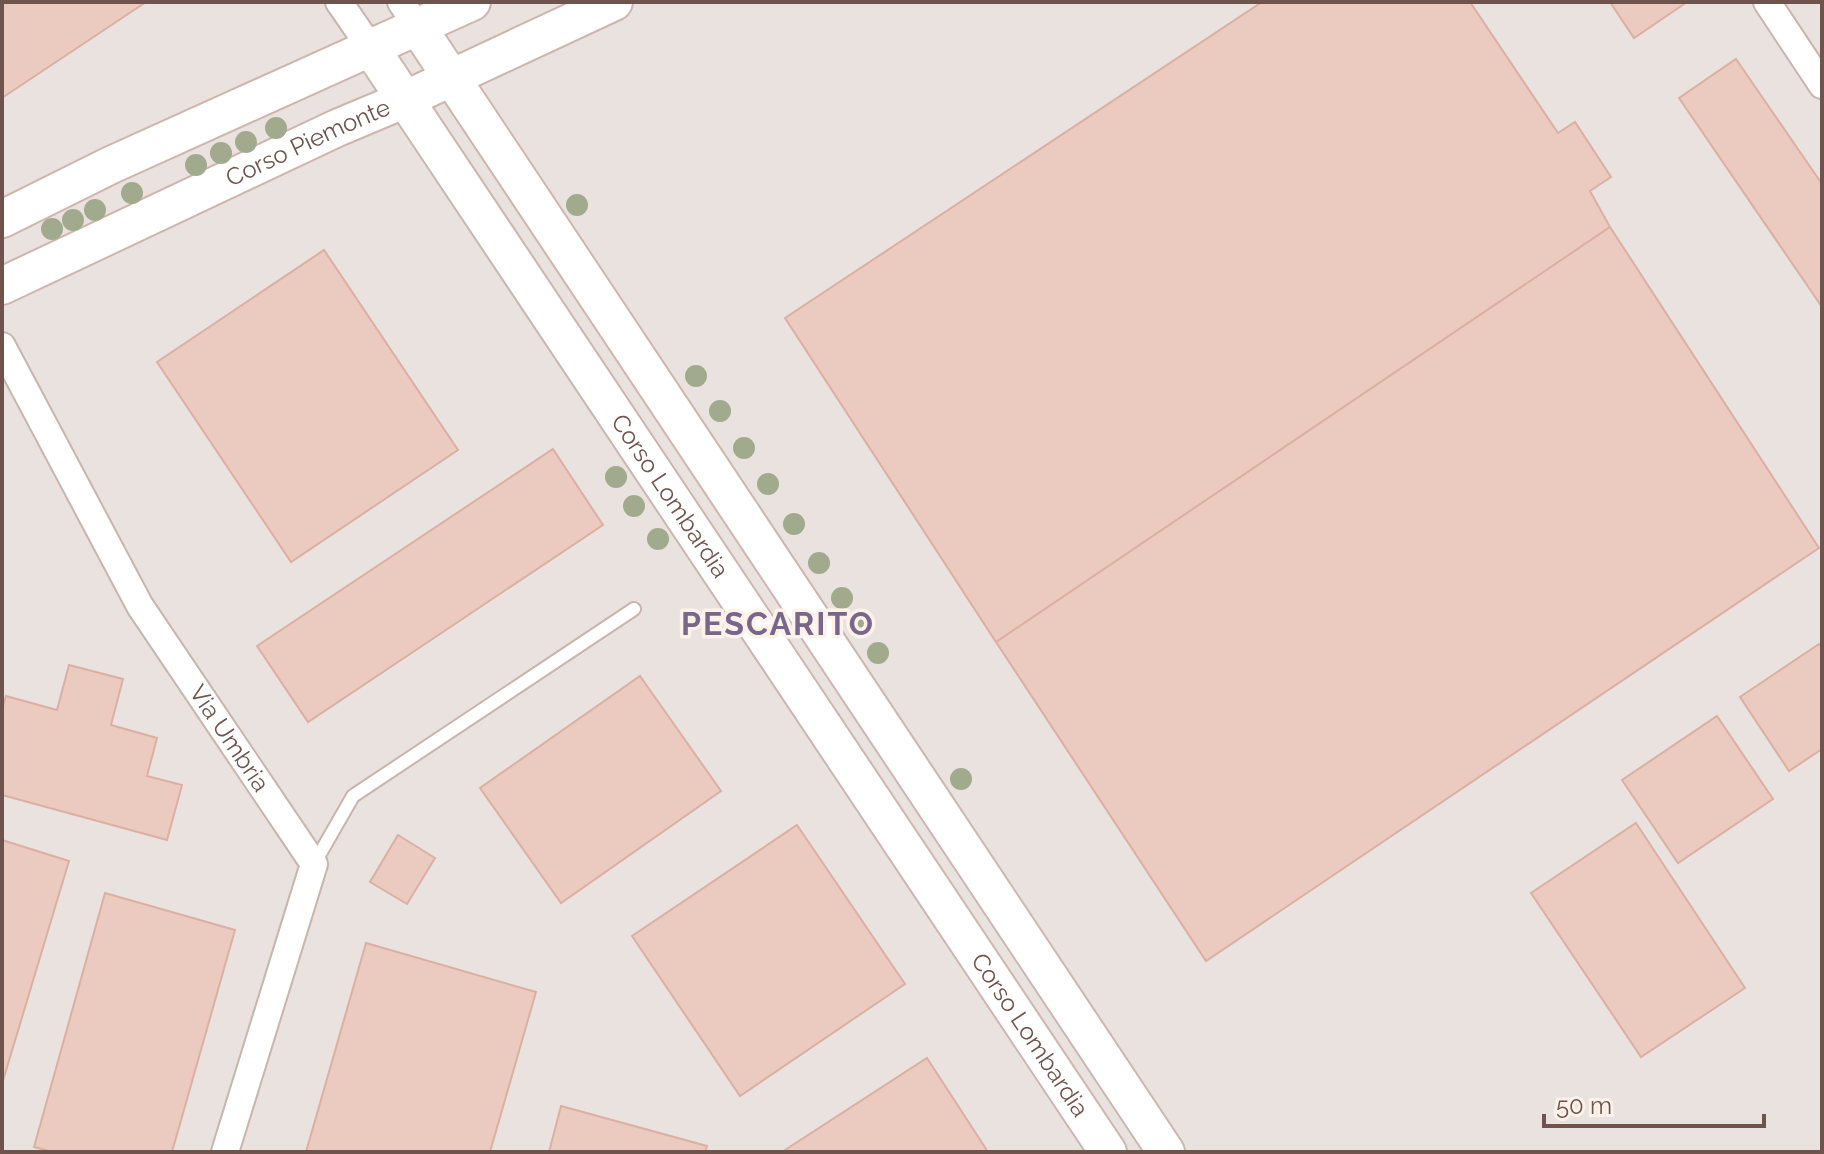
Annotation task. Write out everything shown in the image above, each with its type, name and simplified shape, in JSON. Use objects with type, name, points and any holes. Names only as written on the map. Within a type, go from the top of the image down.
[{"type":"street","name":"Corso Lombardia","points":[[339,2],[1108,1152]]},
{"type":"street","points":[[2,219],[111,165],[370,47],[409,14],[472,2]]},
{"type":"street","name":"Corso Piemonte","points":[[2,286],[614,2]]},
{"type":"street","points":[[1773,4],[1822,85]]},
{"type":"street","name":"Corso Lombardia","points":[[409,14],[1166,1152]]},
{"type":"street","name":"Via Umbria","points":[[2,346],[140,606],[314,864]]},
{"type":"street","points":[[802,693],[842,667]]},
{"type":"street","points":[[225,1152],[314,864]]},
{"type":"lane","points":[[314,864],[353,796],[634,609]]},
{"type":"shaded area","points":[[2,2],[1822,2],[1822,1152],[2,1152]]},
{"type":"building","points":[[2,2],[146,2],[2,98]]},
{"type":"building","points":[[1262,2],[1470,2],[1558,133],[1575,122],[1611,177],[1590,191],[1610,227],[996,642],[785,318]]},
{"type":"building","points":[[1610,2],[1687,2],[1634,38]]},
{"type":"building","points":[[1736,59],[1822,184],[1822,307],[1679,98]]},
{"type":"building","points":[[1610,227],[1819,548],[1206,961],[996,642]]},
{"type":"building","points":[[324,250],[458,450],[291,562],[157,362]]},
{"type":"building","points":[[553,449],[603,525],[308,722],[257,646]]},
{"type":"building","points":[[1819,644],[1822,648],[1822,749],[1789,771],[1740,697]]},
{"type":"building","points":[[69,665],[123,679],[111,725],[157,738],[147,776],[182,785],[167,840],[2,795],[2,709],[6,696],[57,710]]},
{"type":"building","points":[[640,676],[721,791],[561,903],[480,788]]},
{"type":"building","points":[[1717,716],[1773,799],[1678,863],[1622,780]]},
{"type":"building","points":[[1636,823],[1745,988],[1641,1057],[1531,893]]},
{"type":"building","points":[[797,825],[905,984],[740,1096],[632,936]]},
{"type":"building","points":[[398,835],[435,858],[407,904],[370,882]]},
{"type":"building","points":[[2,840],[69,861],[2,1084]]},
{"type":"building","points":[[105,893],[235,930],[172,1152],[53,1152],[34,1147]]},
{"type":"building","points":[[366,943],[536,992],[490,1152],[306,1152]]},
{"type":"building","points":[[927,1058],[988,1152],[785,1152],[785,1150]]},
{"type":"building","points":[[561,1106],[707,1146],[705,1152],[549,1152]]},
{"type":"district","name":"PESCARITO","points":[[778,624]]}]
